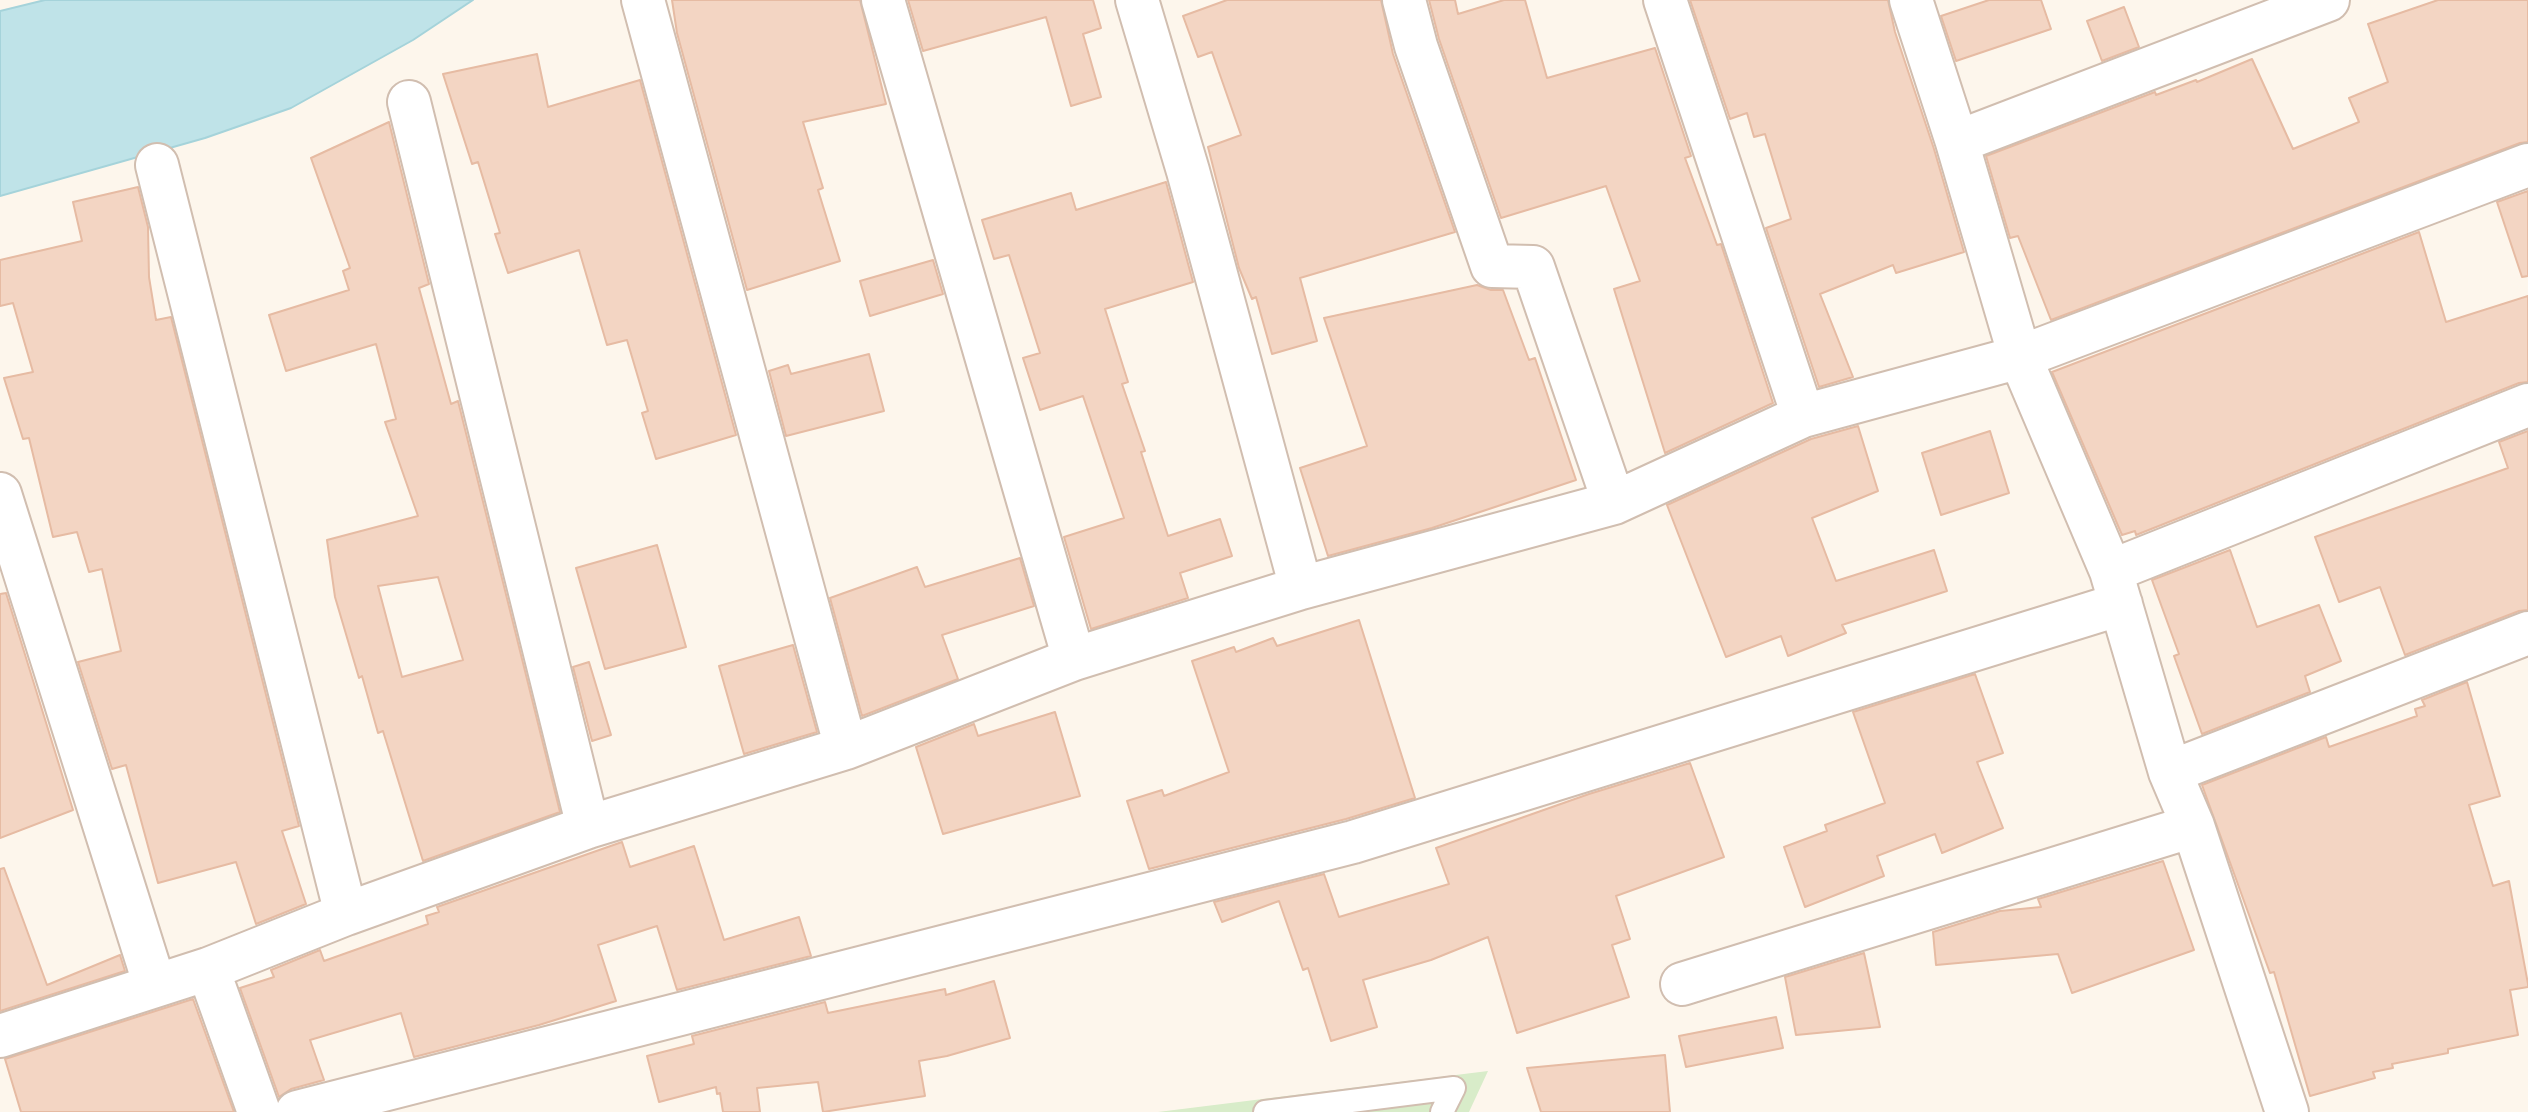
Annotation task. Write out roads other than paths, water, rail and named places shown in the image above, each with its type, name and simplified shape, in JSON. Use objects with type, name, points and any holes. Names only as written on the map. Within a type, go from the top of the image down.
[{"type":"street","points":[[643,0],[846,748]]},
{"type":"street","points":[[883,0],[1074,659]]},
{"type":"street","points":[[1137,0],[1193,186],[1301,588]]},
{"type":"street","points":[[1404,0],[1416,46],[1492,266],[1533,267],[1614,503]]},
{"type":"street","points":[[1665,0],[1803,416]]},
{"type":"street","points":[[1911,0],[1957,142],[2020,357],[2116,588],[2170,772],[2193,826],[2287,1112]]},
{"type":"street","points":[[1957,142],[2328,0]]},
{"type":"street","points":[[409,102],[588,827]]},
{"type":"street","points":[[157,165],[346,914]]},
{"type":"street","points":[[0,1036],[208,969],[346,914],[588,827],[846,748],[1074,659],[1301,588],[1614,503],[1803,416],[2020,357],[2528,165]]},
{"type":"street","points":[[297,1112],[1353,842],[2116,588],[2528,405]]},
{"type":"street","points":[[0,494],[155,986]]},
{"type":"street","points":[[2170,772],[2528,633]]},
{"type":"street","points":[[1682,984],[2193,826]]},
{"type":"street","points":[[208,969],[259,1112]]},
{"type":"lane","points":[[1265,1112],[1454,1088],[1442,1112]]},
{"type":"water","points":[[45,0],[473,0],[413,40],[291,108],[205,138],[0,196],[0,11]]}]
